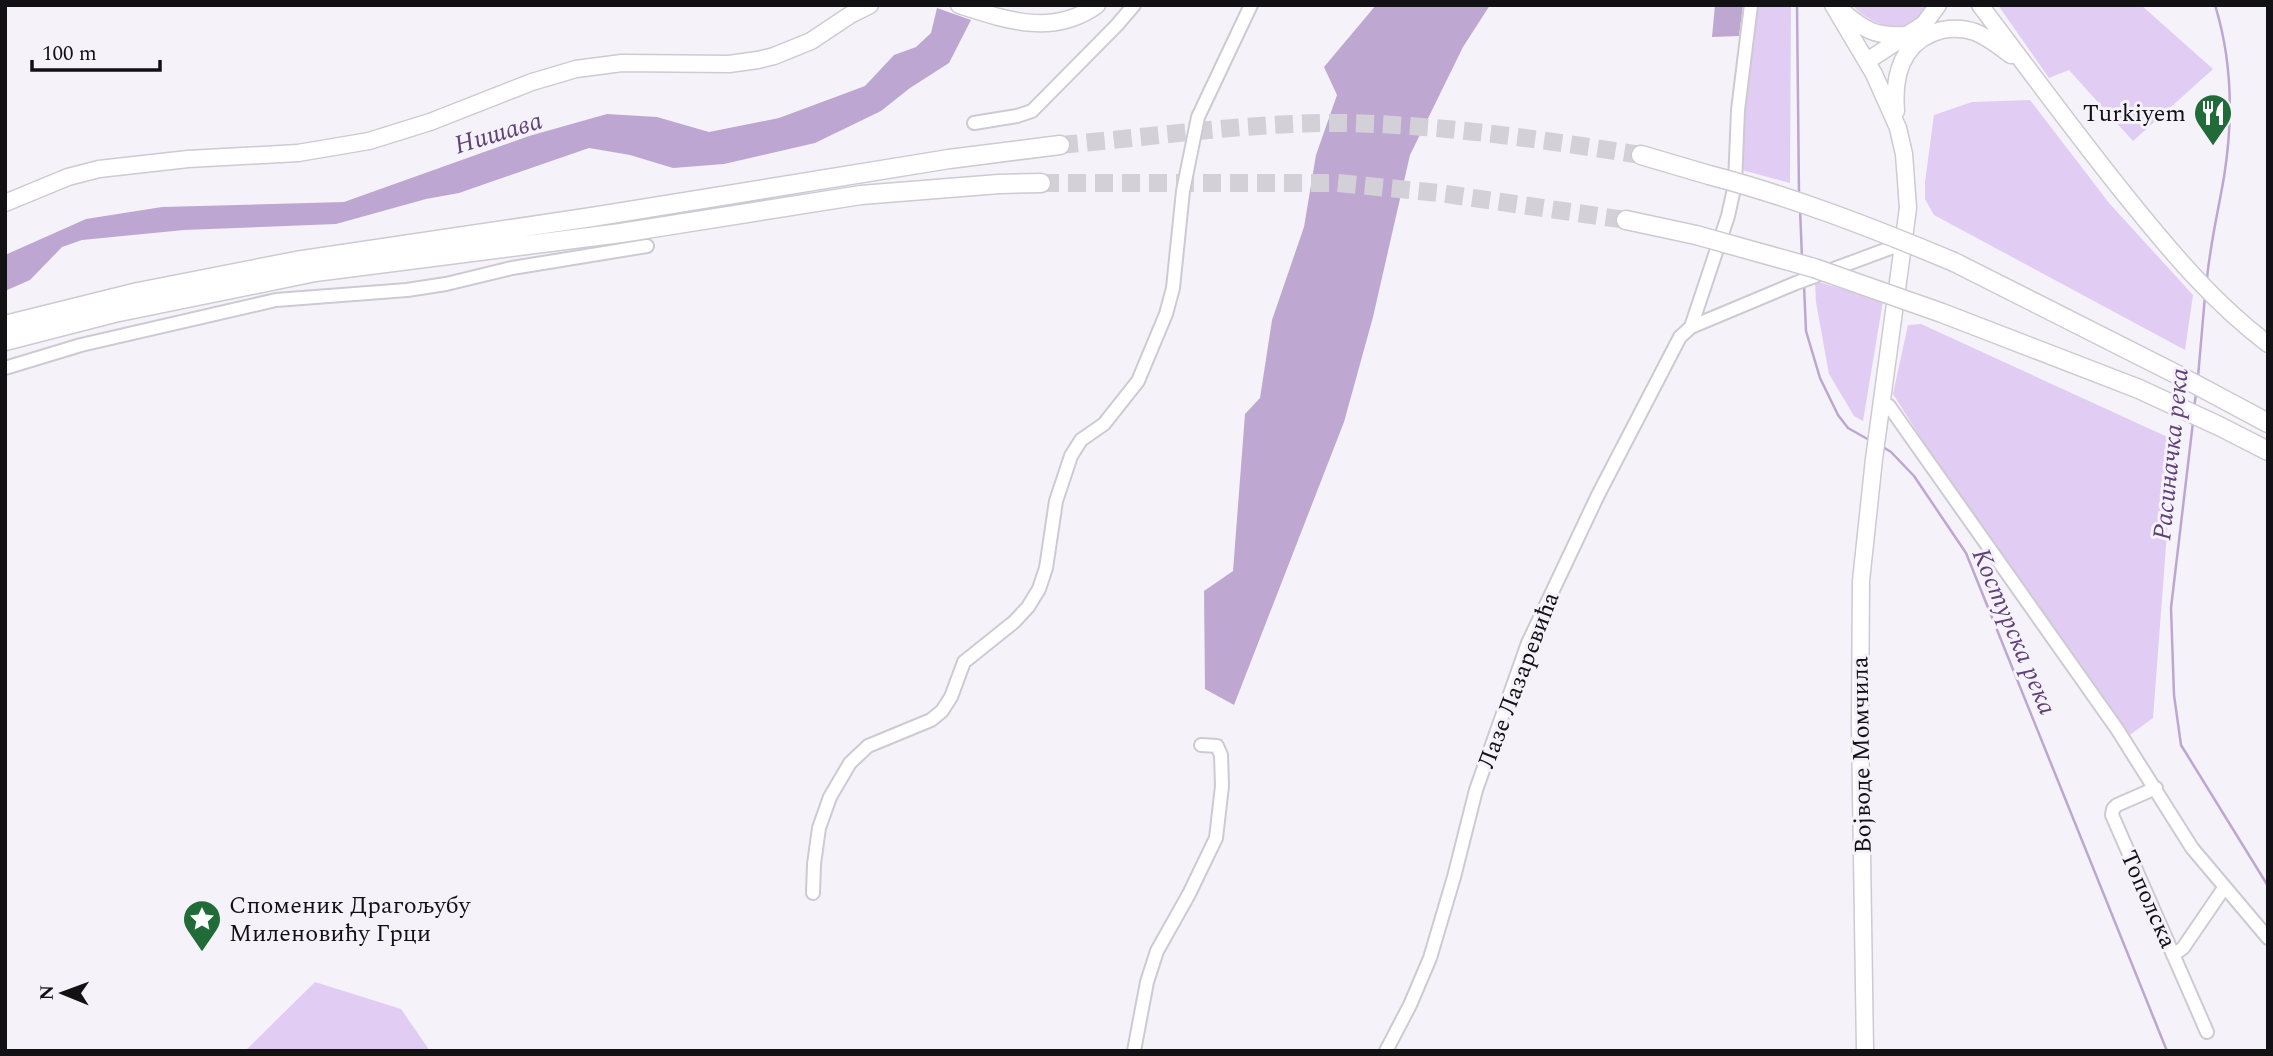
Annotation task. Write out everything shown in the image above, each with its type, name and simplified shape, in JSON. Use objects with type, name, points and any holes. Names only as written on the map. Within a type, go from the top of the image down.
[{"type":"highway","points":[[5,325],[138,292],[296,261],[592,217],[949,159],[1060,145]]},
{"type":"highway","points":[[1641,155],[1770,191],[1954,262],[2268,423]]},
{"type":"highway","points":[[5,341],[114,313],[315,272],[676,226],[861,195],[1041,183]]},
{"type":"highway","points":[[1626,220],[1696,235],[1814,268],[1942,313],[2139,389],[2268,451]]},
{"type":"main road","points":[[5,202],[68,177],[99,169],[188,159],[298,153],[369,141],[430,122],[532,82],[576,69],[622,63],[729,64],[758,60],[811,41],[870,5]]},
{"type":"main road","points":[[959,5],[1007,21],[1030,24],[1054,23],[1079,15],[1097,5]]},
{"type":"main road","points":[[1834,5],[1867,30],[1909,42]]},
{"type":"main road","points":[[1834,5],[1871,67],[1898,128]]},
{"type":"main road","points":[[1882,402],[1909,208],[1895,95],[1897,76],[1909,42],[1938,5]]},
{"type":"main road","points":[[1980,5],[2071,128],[2195,279],[2224,308],[2268,344]]},
{"type":"main road","points":[[1871,67],[1909,42],[1934,32],[1963,29],[1992,41],[2030,70]]},
{"type":"main road","name":"Војводе Момчила","points":[[1865,1051],[1860,604],[1862,552],[1882,402]]},
{"type":"street","points":[[974,123],[1032,111],[1134,5]]},
{"type":"street","points":[[813,892],[819,828],[830,797],[850,763],[868,746],[931,720],[942,711],[951,697],[964,662],[1014,622],[1028,607],[1039,589],[1046,568],[1056,501],[1071,456],[1081,440],[1104,424],[1138,381],[1162,325],[1173,288],[1183,191],[1198,117],[1251,5]]},
{"type":"street","name":"Лазе Лазаревића","points":[[1386,1051],[1430,958],[1476,790],[1528,643],[1644,404],[1680,337],[1690,327],[1728,216],[1735,184],[1738,110],[1751,5]]},
{"type":"street","points":[[1690,327],[1796,283],[1904,243]]},
{"type":"street","points":[[5,368],[81,345],[276,300],[407,290],[512,268],[647,246]]},
{"type":"street","points":[[1882,402],[1889,406],[1976,527],[2117,729],[2192,848],[2268,938]]},
{"type":"street","points":[[1134,1051],[1147,982],[1157,951],[1216,838],[1222,786],[1221,755],[1217,746],[1200,745]]},
{"type":"street","name":"Тополска","points":[[2156,788],[2117,805],[2112,812],[2207,1032]]},
{"type":"street","points":[[2173,956],[2183,948],[2224,888]]},
{"type":"shaded area","points":[[1376,5],[1490,5],[1463,47],[1410,155],[1373,317],[1344,422],[1234,705],[1205,689],[1204,591],[1233,571],[1245,414],[1260,398],[1272,320],[1304,227],[1316,155],[1337,95],[1324,67]]},
{"type":"shaded area","points":[[1715,5],[1743,5],[1739,36],[1712,37]]},
{"type":"shaded area","points":[[1791,5],[1790,183],[1738,169],[1756,6]]},
{"type":"shaded area","points":[[1852,5],[1927,5],[1911,23],[1891,26],[1870,19]]},
{"type":"shaded area","points":[[1998,5],[2141,5],[2213,69],[2133,141],[2069,70],[2049,78]]},
{"type":"shaded area","points":[[937,8],[971,20],[949,63],[881,111],[815,143],[724,164],[673,168],[630,155],[589,148],[459,193],[426,199],[336,224],[184,230],[82,240],[62,247],[30,280],[5,291],[5,255],[86,219],[162,207],[344,202],[529,136],[607,114],[657,117],[709,132],[779,118],[865,86],[894,55],[916,47],[931,33]]},
{"type":"shaded area","points":[[2030,100],[2109,203],[2193,295],[2185,350],[1934,215],[1925,199],[1925,182],[1934,115],[1972,102]]},
{"type":"shaded area","points":[[1815,281],[1883,301],[1863,421],[1854,416],[1829,374],[1816,302]]},
{"type":"shaded area","points":[[1921,324],[2174,440],[2153,718],[2127,737],[1936,462],[1893,394],[1908,325]]},
{"type":"shaded area","points":[[315,982],[401,1009],[430,1051],[245,1051]]},
{"type":"waterway","name":"Костурска река","points":[[1797,5],[1799,195]]},
{"type":"waterway","name":"Расиначка река","points":[[2207,279],[2227,156],[2230,112],[2225,47],[2215,5]]},
{"type":"waterway","name":"Костурска река","points":[[1800,208],[1802,258]]},
{"type":"waterway","name":"Костурска река","points":[[1804,285],[1806,331],[1820,378],[1838,415],[1848,428],[1871,441]]},
{"type":"waterway","name":"Расиначка река","points":[[2198,377],[2205,296]]},
{"type":"waterway","name":"Расиначка река","points":[[2194,408],[2196,394]]},
{"type":"waterway","name":"Расиначка река","points":[[2193,422],[2171,608],[2174,695],[2181,745],[2268,886]]},
{"type":"waterway","name":"Костурска река","points":[[1883,447],[1914,476],[1966,553],[2167,1051]]},
{"type":"tunnel","points":[[1060,145],[1239,127],[1346,123],[1457,130],[1641,155]]},
{"type":"tunnel","points":[[1041,183],[1338,183],[1439,193],[1626,220]]},
{"type":"place","name":"Turkiyem","points":[[2213,147]]},
{"type":"place","name":"Споменик Драгољубу Миленовићу Грци","points":[[202,953]]},
{"type":"water label","name":"Нишава","points":[[498,132]]}]
